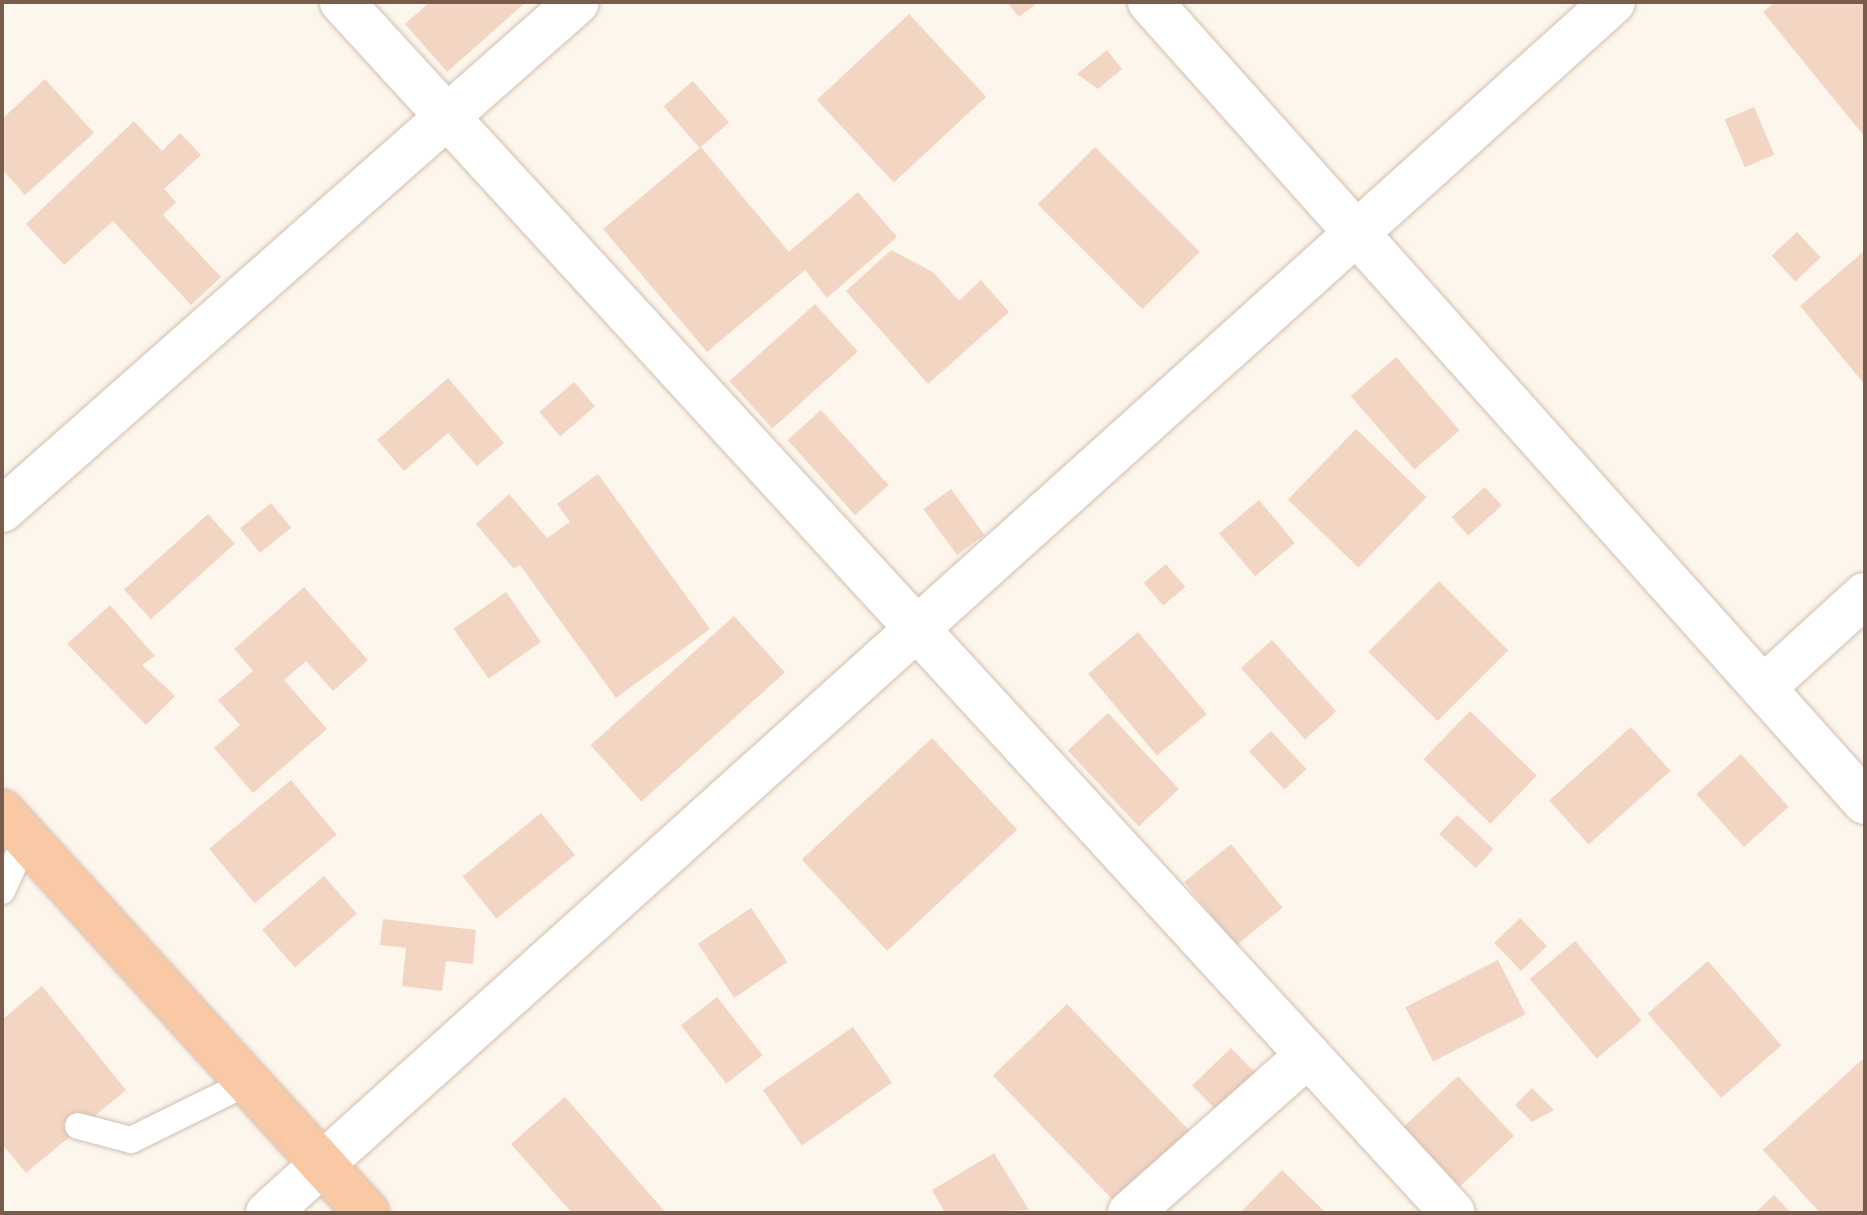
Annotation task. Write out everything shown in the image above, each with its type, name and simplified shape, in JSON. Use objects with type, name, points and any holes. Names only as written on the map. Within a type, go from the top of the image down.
[{"type":"highway","points":[[14,825],[367,1213]]},
{"type":"street","points":[[342,2],[1453,1213]]},
{"type":"street","points":[[2,510],[577,2]]},
{"type":"street","points":[[1150,2],[1865,802]]},
{"type":"street","points":[[268,1213],[1613,2]]},
{"type":"street","points":[[1763,688],[1865,595]]},
{"type":"street","points":[[1130,1213],[1308,1055]]},
{"type":"lane","points":[[2,891],[14,825]]},
{"type":"lane","points":[[78,1126],[131,1140],[249,1082]]},
{"type":"building","points":[[430,2],[526,2],[447,72],[405,24]]},
{"type":"building","points":[[1007,2],[1038,2],[1019,17]]},
{"type":"building","points":[[1775,2],[1865,2],[1865,137],[1763,12]]},
{"type":"building","points":[[909,14],[986,97],[894,183],[817,100]]},
{"type":"building","points":[[1107,50],[1122,69],[1098,89],[1077,74]]},
{"type":"building","points":[[45,79],[94,133],[25,195],[2,169],[2,119]]},
{"type":"building","points":[[693,81],[729,123],[700,148],[664,107]]},
{"type":"building","points":[[1754,107],[1774,155],[1745,167],[1725,120]]},
{"type":"building","points":[[134,121],[162,151],[180,133],[201,155],[164,189],[176,202],[163,215],[221,277],[191,305],[113,221],[64,265],[26,224]]},
{"type":"building","points":[[701,147],[789,252],[858,192],[897,237],[827,298],[805,270],[707,352],[603,229]]},
{"type":"building","points":[[1095,147],[1200,252],[1142,309],[1038,204]]},
{"type":"building","points":[[1797,232],[1821,258],[1795,281],[1771,256]]},
{"type":"building","points":[[891,250],[933,272],[959,301],[981,280],[1009,312],[928,384],[846,291]]},
{"type":"building","points":[[1863,252],[1865,255],[1865,385],[1800,306]]},
{"type":"building","points":[[815,304],[858,352],[772,429],[730,381]]},
{"type":"building","points":[[1396,357],[1460,430],[1414,470],[1351,396]]},
{"type":"building","points":[[448,378],[504,443],[477,466],[448,433],[404,471],[377,440]]},
{"type":"building","points":[[574,382],[595,406],[560,436],[539,412]]},
{"type":"building","points":[[821,410],[889,485],[855,515],[788,440]]},
{"type":"building","points":[[1356,429],[1426,497],[1358,568],[1288,499]]},
{"type":"building","points":[[598,474],[710,629],[616,698],[520,565],[514,569],[476,524],[509,494],[547,538],[570,522],[557,504]]},
{"type":"building","points":[[1485,487],[1502,506],[1468,536],[1452,517]]},
{"type":"building","points":[[951,489],[985,535],[957,555],[923,509]]},
{"type":"building","points":[[1259,500],[1295,543],[1255,576],[1219,533]]},
{"type":"building","points":[[271,503],[291,528],[260,553],[240,528]]},
{"type":"building","points":[[208,514],[235,544],[151,619],[124,590]]},
{"type":"building","points":[[1166,564],[1185,587],[1163,606],[1144,583]]},
{"type":"building","points":[[1439,581],[1508,650],[1438,721],[1368,652]]},
{"type":"building","points":[[304,587],[368,660],[333,691],[306,661],[284,680],[327,729],[253,793],[214,748],[240,725],[218,700],[253,671],[234,649]]},
{"type":"building","points":[[506,592],[541,642],[489,679],[454,629]]},
{"type":"building","points":[[110,605],[155,656],[142,665],[175,696],[146,725],[67,644]]},
{"type":"building","points":[[734,616],[785,672],[641,802],[591,745]]},
{"type":"building","points":[[1138,632],[1207,714],[1157,756],[1088,674]]},
{"type":"building","points":[[1272,640],[1336,711],[1305,739],[1241,668]]},
{"type":"building","points":[[1470,711],[1537,776],[1490,824],[1423,759]]},
{"type":"building","points":[[1108,713],[1179,789],[1139,827],[1068,751]]},
{"type":"building","points":[[1631,727],[1670,771],[1589,844],[1549,801]]},
{"type":"building","points":[[1271,731],[1306,769],[1285,789],[1249,751]]},
{"type":"building","points":[[932,738],[1017,829],[887,951],[802,859]]},
{"type":"building","points":[[1741,754],[1789,807],[1744,847],[1696,794]]},
{"type":"building","points":[[291,780],[337,834],[255,903],[209,849]]},
{"type":"building","points":[[541,813],[575,855],[496,919],[463,877]]},
{"type":"building","points":[[1457,815],[1494,849],[1476,868],[1439,834]]},
{"type":"building","points":[[1231,844],[1283,908],[1236,945],[1184,882]]},
{"type":"building","points":[[324,876],[357,914],[295,968],[262,930]]},
{"type":"building","points":[[751,908],[787,962],[734,998],[698,944]]},
{"type":"building","points":[[1520,918],[1547,946],[1521,971],[1494,943]]},
{"type":"building","points":[[383,919],[476,930],[473,964],[446,961],[442,991],[402,986],[406,948],[380,945]]},
{"type":"building","points":[[1575,941],[1642,1021],[1597,1059],[1530,979]]},
{"type":"building","points":[[1498,960],[1526,1014],[1433,1062],[1405,1007]]},
{"type":"building","points":[[1708,961],[1781,1046],[1721,1098],[1648,1013]]},
{"type":"building","points":[[42,986],[126,1090],[26,1173],[2,1144],[2,1020]]},
{"type":"building","points":[[717,997],[763,1055],[726,1084],[681,1025]]},
{"type":"building","points":[[1067,1004],[1196,1137],[1121,1209],[993,1076]]},
{"type":"building","points":[[853,1027],[892,1083],[802,1146],[763,1090]]},
{"type":"building","points":[[1231,1048],[1264,1082],[1225,1119],[1192,1086]]},
{"type":"building","points":[[1865,1057],[1865,1213],[1820,1213],[1763,1150]]},
{"type":"building","points":[[1458,1076],[1514,1136],[1460,1186],[1404,1126]]},
{"type":"building","points":[[1532,1088],[1554,1110],[1532,1122],[1515,1105]]},
{"type":"building","points":[[565,1097],[666,1213],[572,1213],[511,1144]]},
{"type":"building","points":[[994,1153],[1029,1210],[945,1213],[932,1190]]},
{"type":"building","points":[[1282,1170],[1326,1213],[1240,1213]]},
{"type":"building","points":[[1774,1195],[1791,1213],[1755,1213]]}]
